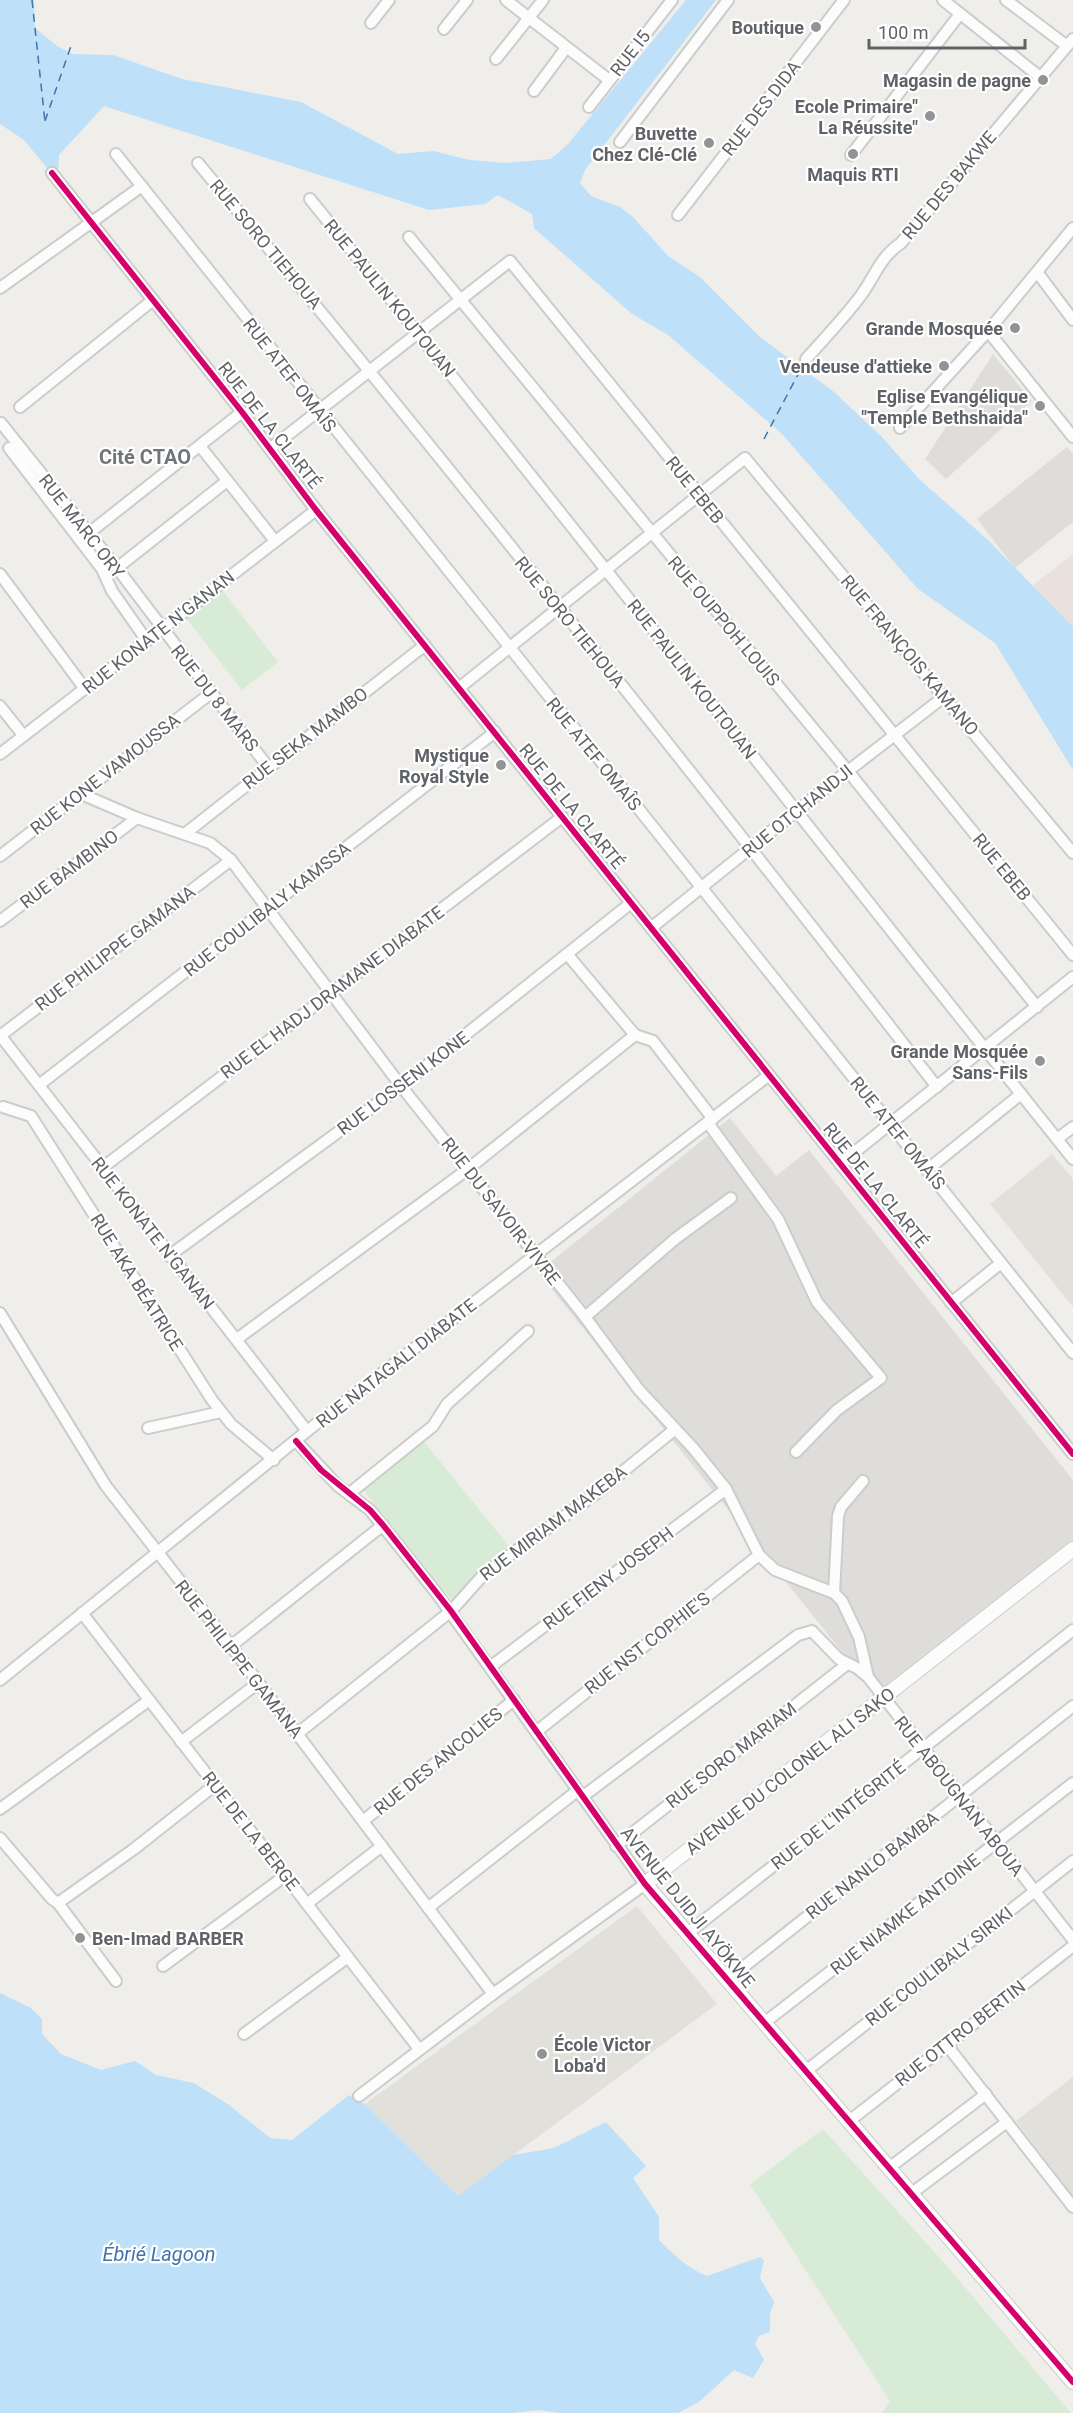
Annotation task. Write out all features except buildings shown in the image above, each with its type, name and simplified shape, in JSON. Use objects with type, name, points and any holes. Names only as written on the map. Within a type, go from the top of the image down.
[{"type":"street","points":[[371,23],[389,0]]},
{"type":"street","points":[[444,29],[467,0]]},
{"type":"street","points":[[506,0],[609,80]]},
{"type":"street","points":[[496,59],[543,0]]},
{"type":"street","name":"RUE I5","points":[[589,107],[672,0]]},
{"type":"street","points":[[620,142],[728,0]]},
{"type":"street","name":"RUE DES DIDA","points":[[678,215],[844,0]]},
{"type":"street","points":[[943,0],[1040,77]]},
{"type":"street","points":[[1006,0],[1070,43]]},
{"type":"street","points":[[851,155],[960,14]]},
{"type":"street","name":"RUE DES BAKWE","points":[[806,359],[857,300],[877,273],[884,255],[901,243],[1070,43]]},
{"type":"street","points":[[534,91],[566,48]]},
{"type":"street","name":"RUE ATEF OMAÎS","points":[[116,154],[1073,1353]]},
{"type":"street","name":"RUE SORO TIEHOUA","points":[[198,163],[322,311],[752,848],[937,1087]]},
{"type":"street","name":"RUE DE LA CLARTÉ","points":[[52,173],[271,448],[316,510],[1073,1454]]},
{"type":"street","points":[[0,288],[142,186]]},
{"type":"street","name":"RUE PAULIN KOUTOUAN","points":[[310,199],[419,333],[795,812],[1073,1159]]},
{"type":"street","points":[[900,428],[988,331],[1073,228]]},
{"type":"street","name":"RUE OUPPOH LOUIS","points":[[409,237],[848,771],[1037,1007]]},
{"type":"street","name":"RUE EBEB","points":[[271,448],[511,261],[1073,955]]},
{"type":"street","points":[[1037,272],[1073,320]]},
{"type":"street","points":[[20,407],[153,300]]},
{"type":"street","points":[[988,331],[1073,437]]},
{"type":"street","points":[[89,534],[242,412]]},
{"type":"street","name":"RUE MARC ORY","points":[[1,423],[117,568],[162,630]]},
{"type":"street","points":[[200,446],[275,542]]},
{"type":"street","points":[[9,448],[102,568],[112,591],[147,641]]},
{"type":"street","name":"RUE FRANÇOIS KAMANO","points":[[699,496],[745,459],[945,696],[1073,853]]},
{"type":"street","points":[[117,568],[227,481]]},
{"type":"street","points":[[459,688],[699,496]]},
{"type":"street","name":"RUE KONATE N'GANAN","points":[[0,754],[316,510]]},
{"type":"street","points":[[0,574],[85,689]]},
{"type":"street","name":"RUE DU 8 MARS","points":[[162,630],[268,767]]},
{"type":"street","name":"RUE SEKA MAMBO","points":[[186,833],[424,645]]},
{"type":"street","name":"RUE KONE VAMOUSSA","points":[[0,856],[211,693]]},
{"type":"street","name":"RUE OTCHANDJI","points":[[651,928],[795,812],[945,696]]},
{"type":"street","points":[[0,706],[23,735]]},
{"type":"street","name":"RUE COULIBALY KAMSSA","points":[[39,1085],[495,732]]},
{"type":"street","name":"RUE DU SAVOIR-VIVRE","points":[[79,793],[137,818],[210,843],[231,860],[401,1086],[585,1317],[639,1390],[726,1489],[759,1555],[775,1570],[834,1593]]},
{"type":"street","name":"RUE EL HADJ DRAMANE DIABATE","points":[[102,1168],[562,817]]},
{"type":"street","name":"RUE BAMBINO","points":[[0,921],[137,818]]},
{"type":"street","name":"RUE PHILIPPE GAMANA","points":[[0,1035],[231,860]]},
{"type":"street","name":"RUE LOSSENI KONE","points":[[169,1256],[401,1086],[631,903]]},
{"type":"street","points":[[567,954],[635,1035],[653,1041],[778,1219],[818,1302],[881,1378],[837,1410],[796,1452]]},
{"type":"street","points":[[840,1164],[1073,977]]},
{"type":"street","name":"RUE KONATE N'GANAN","points":[[0,1035],[169,1256],[237,1339],[307,1431]]},
{"type":"street","points":[[237,1339],[468,1169],[635,1035]]},
{"type":"street","name":"RUE NATAGALI DIABATE","points":[[0,1680],[307,1431],[769,1075]]},
{"type":"street","points":[[927,1170],[1021,1094]]},
{"type":"street","name":"RUE AKA BÉATRICE","points":[[3,1107],[31,1116],[221,1412],[242,1435],[274,1460]]},
{"type":"street","points":[[1057,1139],[1073,1127]]},
{"type":"street","points":[[585,1317],[675,1239],[731,1198]]},
{"type":"street","points":[[951,1303],[1001,1263]]},
{"type":"street","name":"RUE PHILIPPE GAMANA","points":[[0,1313],[99,1476],[231,1646],[493,1994]]},
{"type":"street","points":[[350,1493],[434,1426],[447,1404],[528,1331]]},
{"type":"street","points":[[148,1428],[221,1412]]},
{"type":"street","name":"RUE MIRIAM MAKEBA","points":[[297,1734],[451,1611],[467,1590],[485,1573],[594,1495],[674,1430]]},
{"type":"street","name":"AVENUE DJIDJI AYÖKWE","points":[[296,1441],[321,1470],[350,1493],[383,1525],[451,1611],[645,1884],[1073,2382]]},
{"type":"street","points":[[863,1481],[841,1507],[838,1516],[834,1593],[846,1609],[859,1637],[868,1677]]},
{"type":"street","name":"RUE FIENY JOSEPH","points":[[490,1667],[726,1489]]},
{"type":"street","points":[[231,1646],[383,1525]]},
{"type":"street","name":"AVENUE DU COLONEL ALI SAKO","points":[[359,2096],[493,1994],[645,1884],[1073,1550]]},
{"type":"street","name":"RUE NST COPHIE'S","points":[[536,1732],[759,1555]]},
{"type":"street","name":"RUE DE LA BERGE","points":[[82,1613],[419,2049]]},
{"type":"street","name":"RUE DE L'INTÉGRITÉ","points":[[688,1933],[1073,1630]]},
{"type":"street","name":"RUE ABOUGNAN ABOUA","points":[[580,1794],[805,1631],[818,1636],[846,1665],[857,1668],[868,1677],[1073,1941]]},
{"type":"street","name":"RUE SORO MARIAM","points":[[616,1846],[846,1665]]},
{"type":"street","points":[[181,1742],[258,1683]]},
{"type":"street","name":"RUE DES ANCOLIES","points":[[363,1821],[514,1700]]},
{"type":"street","points":[[0,1809],[148,1701]]},
{"type":"street","name":"RUE NANLO BAMBA","points":[[727,1980],[1073,1706]]},
{"type":"street","name":"RUE NIAMKE ANTOINE","points":[[764,2023],[1073,1783]]},
{"type":"street","points":[[58,1903],[134,1849],[215,1785]]},
{"type":"street","points":[[428,1908],[580,1794]]},
{"type":"street","points":[[0,1838],[51,1899],[58,1903],[116,1982]]},
{"type":"street","points":[[308,1903],[382,1846]]},
{"type":"street","name":"RUE COULIBALY SIRIKI","points":[[806,2072],[1073,1861]]},
{"type":"street","points":[[163,1966],[286,1875]]},
{"type":"street","name":"RUE OTTRO BERTIN","points":[[848,2122],[1073,1946]]},
{"type":"street","points":[[244,2034],[348,1957]]},
{"type":"street","points":[[946,2044],[1073,2206]]},
{"type":"street","points":[[890,2168],[986,2094]]},
{"type":"street","points":[[912,2193],[1007,2121]]},
{"type":"shaded area","points":[[993,354],[1032,401],[946,479],[925,459]]},
{"type":"shaded area","points":[[1067,447],[1073,454],[1073,522],[1015,568],[977,519]]},
{"type":"shaded area","points":[[1073,554],[1073,627],[1031,587]]},
{"type":"shaded area","points":[[730,1118],[776,1176],[809,1150],[1073,1480],[1073,1541],[878,1697],[538,1272]]},
{"type":"shaded area","points":[[1052,1154],[1073,1179],[1073,1307],[990,1204]]},
{"type":"shaded area","name":"École Victor Loba'd","points":[[637,1906],[717,2004],[458,2196],[365,2104]]},
{"type":"shaded area","points":[[1073,2077],[1073,2196],[1016,2121]]},
{"type":"green space","points":[[222,590],[278,662],[242,690],[186,618]]},
{"type":"green space","points":[[421,1438],[516,1555],[455,1604],[361,1487]]},
{"type":"green space","points":[[823,2129],[947,2266],[1071,2413],[882,2413],[890,2401],[750,2184]]},
{"type":"water","points":[[0,0],[34,0],[35,28],[57,46],[73,54],[113,55],[182,79],[301,102],[398,154],[433,151],[470,160],[506,163],[551,159],[568,144],[686,0],[716,0],[585,170],[580,183],[591,196],[620,207],[633,217],[668,256],[700,277],[760,337],[834,392],[881,436],[919,479],[988,540],[1073,627],[1073,770],[995,643],[918,589],[782,434],[668,335],[632,314],[534,228],[532,214],[498,195],[485,204],[429,210],[104,106],[59,155],[58,174],[47,168],[24,140],[0,124]]},
{"type":"water","name":"Ébrié Lagoon","points":[[0,1993],[31,2008],[42,2019],[42,2034],[61,2054],[101,2070],[135,2061],[156,2075],[194,2083],[229,2105],[270,2138],[292,2140],[349,2095],[365,2104],[458,2196],[513,2155],[554,2148],[606,2122],[646,2166],[633,2178],[659,2217],[659,2240],[676,2256],[707,2276],[760,2257],[764,2260],[760,2278],[774,2302],[770,2314],[770,2332],[759,2336],[755,2344],[764,2360],[753,2378],[734,2370],[699,2402],[678,2413],[561,2413],[540,2410],[512,2413],[0,2413]]},
{"type":"ferry route","points":[[32,0],[45,122]]},
{"type":"ferry route","points":[[45,121],[71,46]]},
{"type":"ferry route","points":[[764,439],[804,363]]},
{"type":"cycle path","points":[[52,173],[242,412],[316,510],[1073,1454]]},
{"type":"cycle path","points":[[296,1441],[321,1470],[370,1510],[383,1525],[451,1611],[645,1884],[1073,2382]]},
{"type":"place","name":"Boutique","points":[[816,27]]},
{"type":"place","name":"Magasin de pagne","points":[[1043,80]]},
{"type":"place","name":"Ecole Primaire\" La Réussite\"","points":[[930,116]]},
{"type":"place","name":"Buvette Chez Clé-Clé","points":[[709,143]]},
{"type":"place","name":"Maquis RTI","points":[[853,154]]},
{"type":"place","name":"Grande Mosquée","points":[[1015,328]]},
{"type":"place","name":"Vendeuse d'attieke","points":[[944,366]]},
{"type":"place","name":"Eglise Evangélique \"Temple Bethshaida\"","points":[[1040,406]]},
{"type":"place","name":"Mystique Royal Style","points":[[501,765]]},
{"type":"place","name":"Grande Mosquée Sans-Fils","points":[[1040,1061]]},
{"type":"place","name":"Ben-Imad BARBER","points":[[80,1938]]},
{"type":"place","name":"École Victor Loba'd","points":[[542,2054]]},
{"type":"district","name":"Cité CTAO","points":[[145,457]]}]
